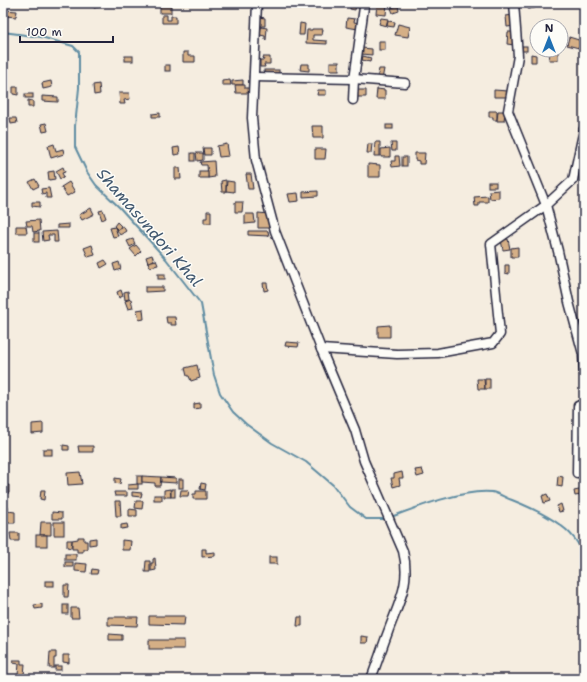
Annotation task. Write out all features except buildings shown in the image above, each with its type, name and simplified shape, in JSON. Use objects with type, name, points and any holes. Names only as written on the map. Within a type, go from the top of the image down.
[{"type":"street","points":[[257,3],[252,118],[256,160],[275,231],[321,349],[355,430],[364,461],[403,551],[406,562],[402,598],[371,679]]},
{"type":"street","points":[[514,3],[518,56],[508,111],[546,205],[583,354],[584,373]]},
{"type":"street","points":[[353,100],[354,79],[364,7]]},
{"type":"street","points":[[254,77],[354,79],[405,83]]},
{"type":"street","points":[[321,349],[397,354],[438,353],[492,343],[500,334],[491,244],[546,205],[573,180],[584,129]]},
{"type":"street","points":[[577,473],[578,406],[584,403]]},
{"type":"waterway","name":"Shamasundori Khal","points":[[3,32],[41,37],[73,46],[79,52],[79,88],[75,126],[75,147],[87,172],[96,185],[120,208],[166,259],[201,304],[214,375],[220,393],[233,412],[246,424],[272,443],[306,462],[333,485],[350,507],[366,519],[387,518]]},
{"type":"waterway","name":"Shamasundori Khal","points":[[391,517],[455,496],[468,493],[492,492],[528,507],[562,526],[574,538],[584,554]]}]
